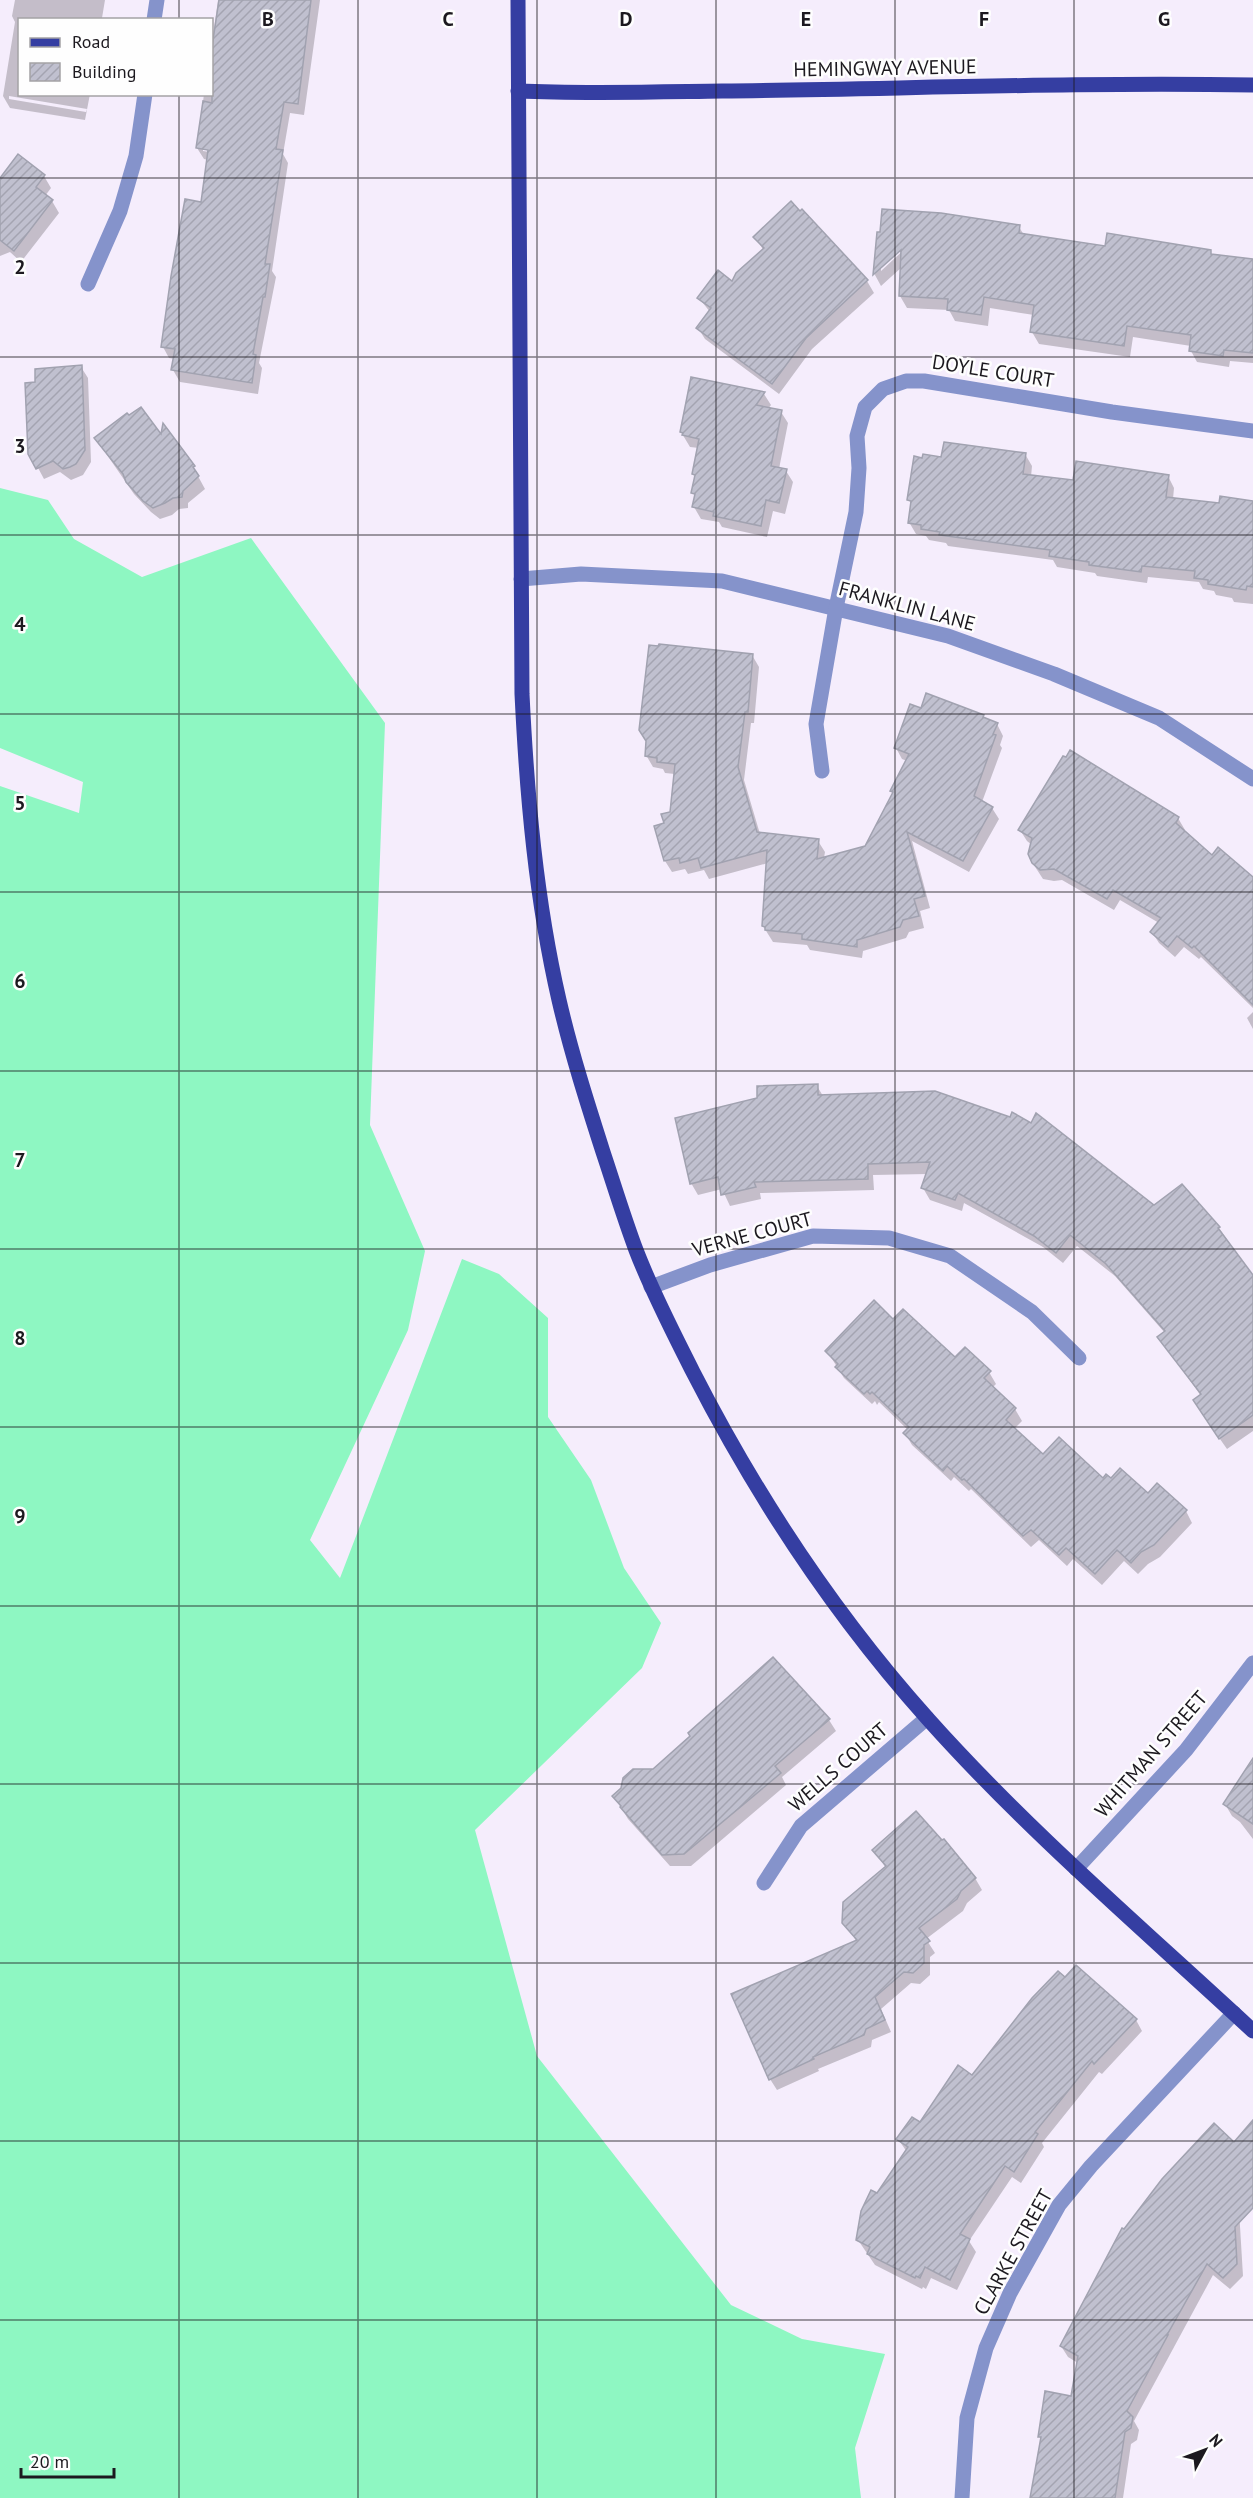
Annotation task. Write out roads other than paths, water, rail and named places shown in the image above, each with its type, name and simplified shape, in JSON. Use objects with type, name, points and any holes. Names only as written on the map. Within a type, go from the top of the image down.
[{"type":"main road","points":[[518,0],[522,694],[527,798],[541,900],[559,1000],[586,1100],[636,1250],[651,1287],[745,1469],[801,1557],[858,1634],[927,1718],[1003,1798],[1076,1869],[1253,2031]]},
{"type":"main road","name":"HEMINGWAY AVENUE","points":[[518,91],[578,93],[881,90],[1132,83],[1253,85]]},
{"type":"street","points":[[154,18],[157,0]]},
{"type":"street","points":[[88,284],[120,211],[136,156],[145,96]]},
{"type":"street","name":"DOYLE COURT","points":[[822,771],[816,724],[836,608],[856,512],[859,468],[857,436],[865,407],[883,389],[906,381],[924,381],[1112,412],[1253,431]]},
{"type":"street","name":"FRANKLIN LANE","points":[[522,579],[581,574],[722,581],[948,636],[1054,674],[1159,718],[1253,778]]},
{"type":"street","name":"VERNE COURT","points":[[651,1287],[710,1265],[813,1236],[889,1238],[950,1256],[1032,1312],[1079,1358]]},
{"type":"street","name":"WHITMAN STREET","points":[[1076,1869],[1186,1750],[1253,1663]]},
{"type":"street","name":"WELLS COURT","points":[[764,1883],[801,1826],[927,1718]]},
{"type":"street","name":"CLARKE STREET","points":[[962,2498],[967,2418],[986,2348],[1010,2293],[1059,2205],[1091,2166],[1234,2013]]}]
